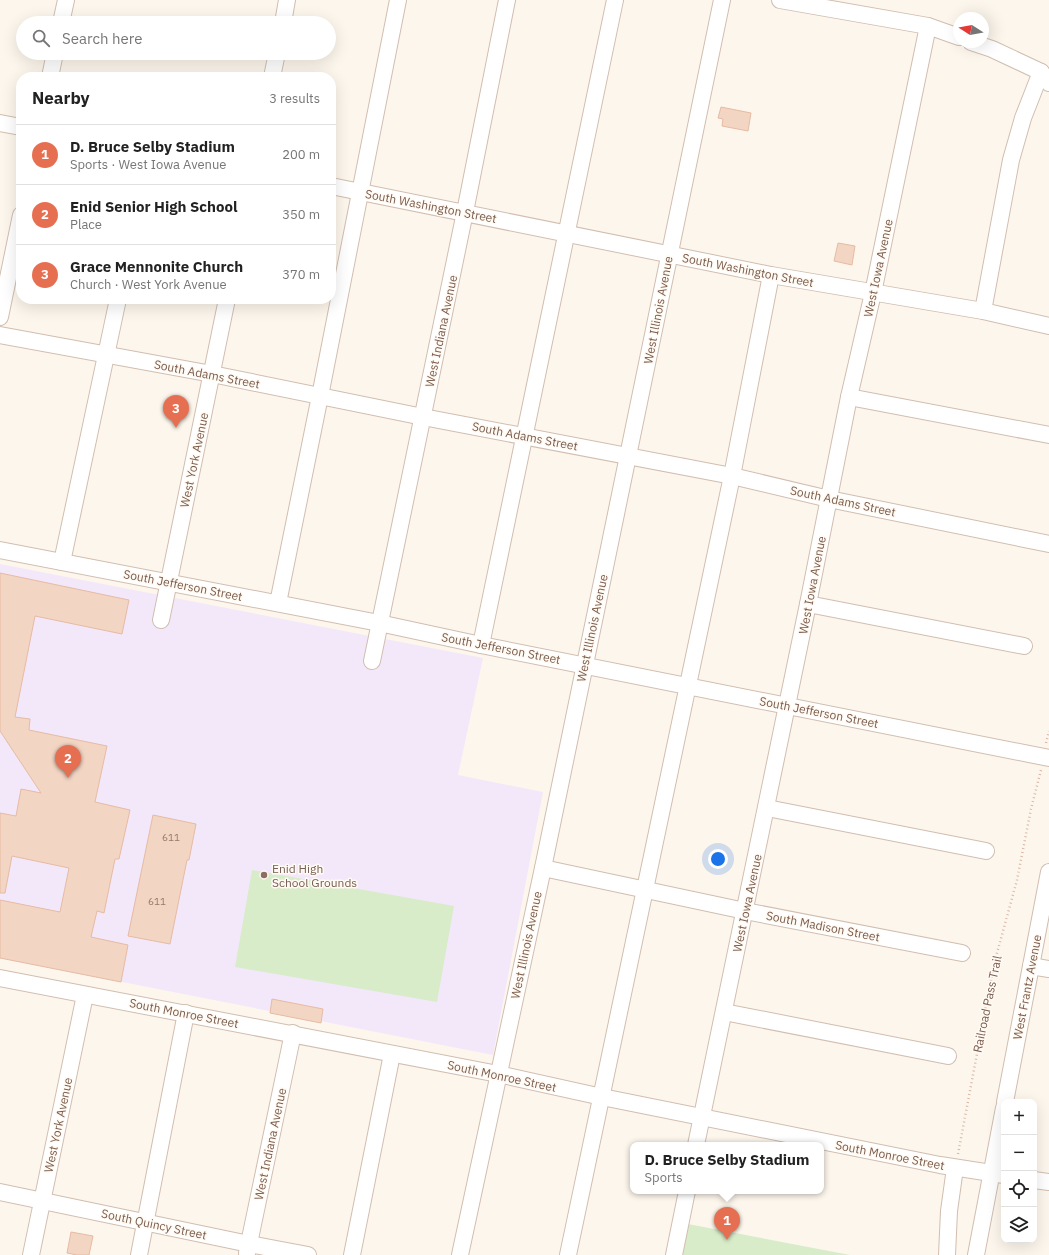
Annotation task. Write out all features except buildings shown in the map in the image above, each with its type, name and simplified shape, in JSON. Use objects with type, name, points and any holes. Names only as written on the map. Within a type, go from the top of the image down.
[{"type":"street","points":[[63,16],[66,0]]},
{"type":"street","points":[[285,16],[288,0]]},
{"type":"street","points":[[278,603],[398,0]]},
{"type":"street","name":"West Indiana Avenue","points":[[372,661],[465,212],[507,0]]},
{"type":"street","points":[[481,645],[615,0]]},
{"type":"street","name":"West Illinois Avenue","points":[[460,1255],[543,868],[722,0]]},
{"type":"street","points":[[780,0],[928,26],[953,36]]},
{"type":"street","name":"West Iowa Avenue","points":[[697,1142],[767,808],[848,397],[873,293],[928,26]]},
{"type":"street","points":[[983,311],[1011,160],[1023,118],[1045,77],[989,48]]},
{"type":"street","points":[[51,72],[54,60]]},
{"type":"street","points":[[273,72],[276,60]]},
{"type":"street","points":[[0,122],[16,126]]},
{"type":"street","name":"South Washington Street","points":[[336,187],[771,275],[983,311],[1049,326]]},
{"type":"street","points":[[0,317],[16,239]]},
{"type":"street","points":[[568,1255],[732,476],[771,275]]},
{"type":"street","points":[[62,562],[117,304]]},
{"type":"street","name":"West York Avenue","points":[[161,620],[226,304]]},
{"type":"street","name":"South Adams Street","points":[[0,335],[212,374],[423,417],[732,476],[829,499],[1049,544]]},
{"type":"street","points":[[848,397],[1049,436]]},
{"type":"street","name":"South Jefferson Street","points":[[0,550],[278,603],[481,645],[584,664],[687,686],[1046,757]]},
{"type":"street","points":[[808,604],[1024,646]]},
{"type":"street","points":[[767,808],[986,851]]},
{"type":"street","name":"South Madison Street","points":[[543,868],[745,911],[962,953]]},
{"type":"street","name":"West Frantz Avenue","points":[[1006,1099],[1049,872]]},
{"type":"street","points":[[1031,966],[1049,969]]},
{"type":"street","name":"South Monroe Street","points":[[0,978],[293,1033],[955,1168],[998,1174]]},
{"type":"street","name":"West York Avenue","points":[[31,1255],[85,995]]},
{"type":"street","points":[[724,1012],[948,1056]]},
{"type":"street","points":[[139,1255],[186,1014]]},
{"type":"street","name":"West Indiana Avenue","points":[[248,1250],[293,1033]]},
{"type":"street","points":[[352,1255],[392,1054]]},
{"type":"street","points":[[976,1255],[998,1174],[1002,1135]]},
{"type":"street","points":[[947,1255],[949,1211],[955,1168]]},
{"type":"street","points":[[1037,1180],[1049,1182]]},
{"type":"street","name":"South Quincy Street","points":[[0,1192],[146,1222],[248,1250],[308,1255]]},
{"type":"street","points":[[674,1255],[686,1194]]},
{"type":"path","name":"Railroad Pass Trail","points":[[955,1168],[994,964],[1017,880],[1031,809],[1046,757]]},
{"type":"shaded area","name":"Enid High School Grounds","points":[[0,564],[483,658],[458,775],[543,792],[493,1055],[0,958]]},
{"type":"green space","points":[[252,870],[454,906],[437,1002],[235,967]]},
{"type":"green space","points":[[688,1224],[850,1255],[683,1255]]},
{"type":"place","name":"Grace Mennonite Church","points":[[176,428]]},
{"type":"place","name":"Enid Senior High School","points":[[68,778]]},
{"type":"place","name":"Enid High School Grounds","points":[[264,875]]},
{"type":"place","name":"D. Bruce Selby Stadium","points":[[727,1240]]}]
